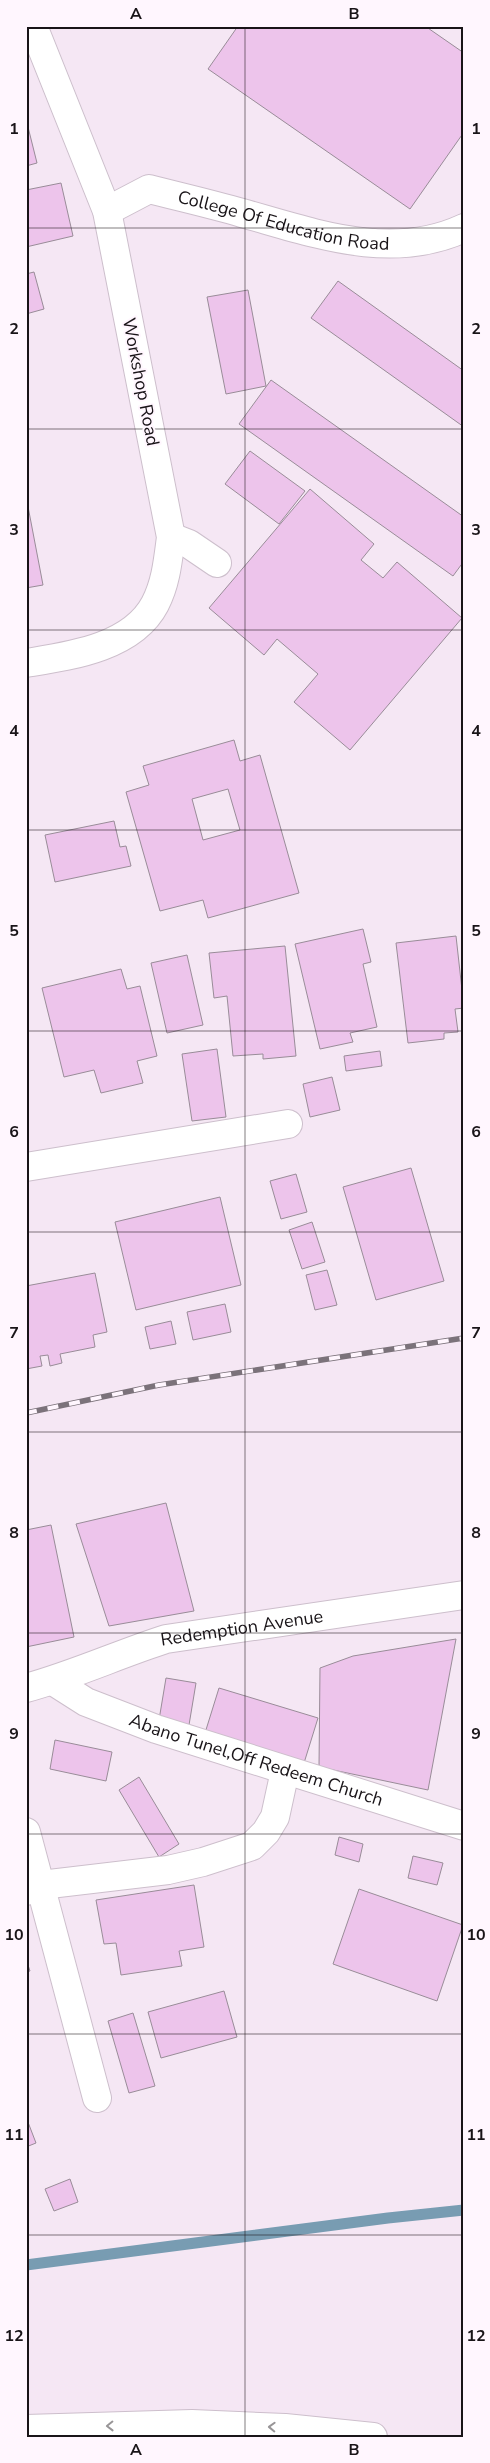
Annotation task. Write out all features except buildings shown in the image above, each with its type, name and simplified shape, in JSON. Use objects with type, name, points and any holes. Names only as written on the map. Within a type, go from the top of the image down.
[{"type":"street","name":"Workshop Road","points":[[26,662],[66,656],[94,648],[118,638],[139,624],[154,605],[165,580],[171,537],[107,211],[33,26]]},
{"type":"street","name":"College Of Education Road","points":[[107,211],[149,189],[345,241],[403,244],[447,236],[464,228]]},
{"type":"street","points":[[171,537],[189,544],[217,563]]},
{"type":"street","points":[[26,1167],[288,1124]]},
{"type":"street","name":"Redemption Avenue","points":[[26,1688],[54,1681],[129,1651],[166,1639],[464,1595]]},
{"type":"street","name":"Abano Tunel,Off Redeem Church","points":[[54,1681],[86,1702],[156,1729],[464,1826]]},
{"type":"street","points":[[34,1888],[168,1870],[203,1862],[252,1846],[266,1832],[275,1817],[285,1771]]},
{"type":"street","points":[[26,1832],[34,1888],[97,2098]]},
{"type":"street","points":[[26,2429],[192,2424],[285,2428],[373,2437]]},
{"type":"waterway","points":[[26,2265],[388,2218],[464,2210]]},
{"type":"railway","points":[[26,1413],[159,1385],[464,1338]]}]
